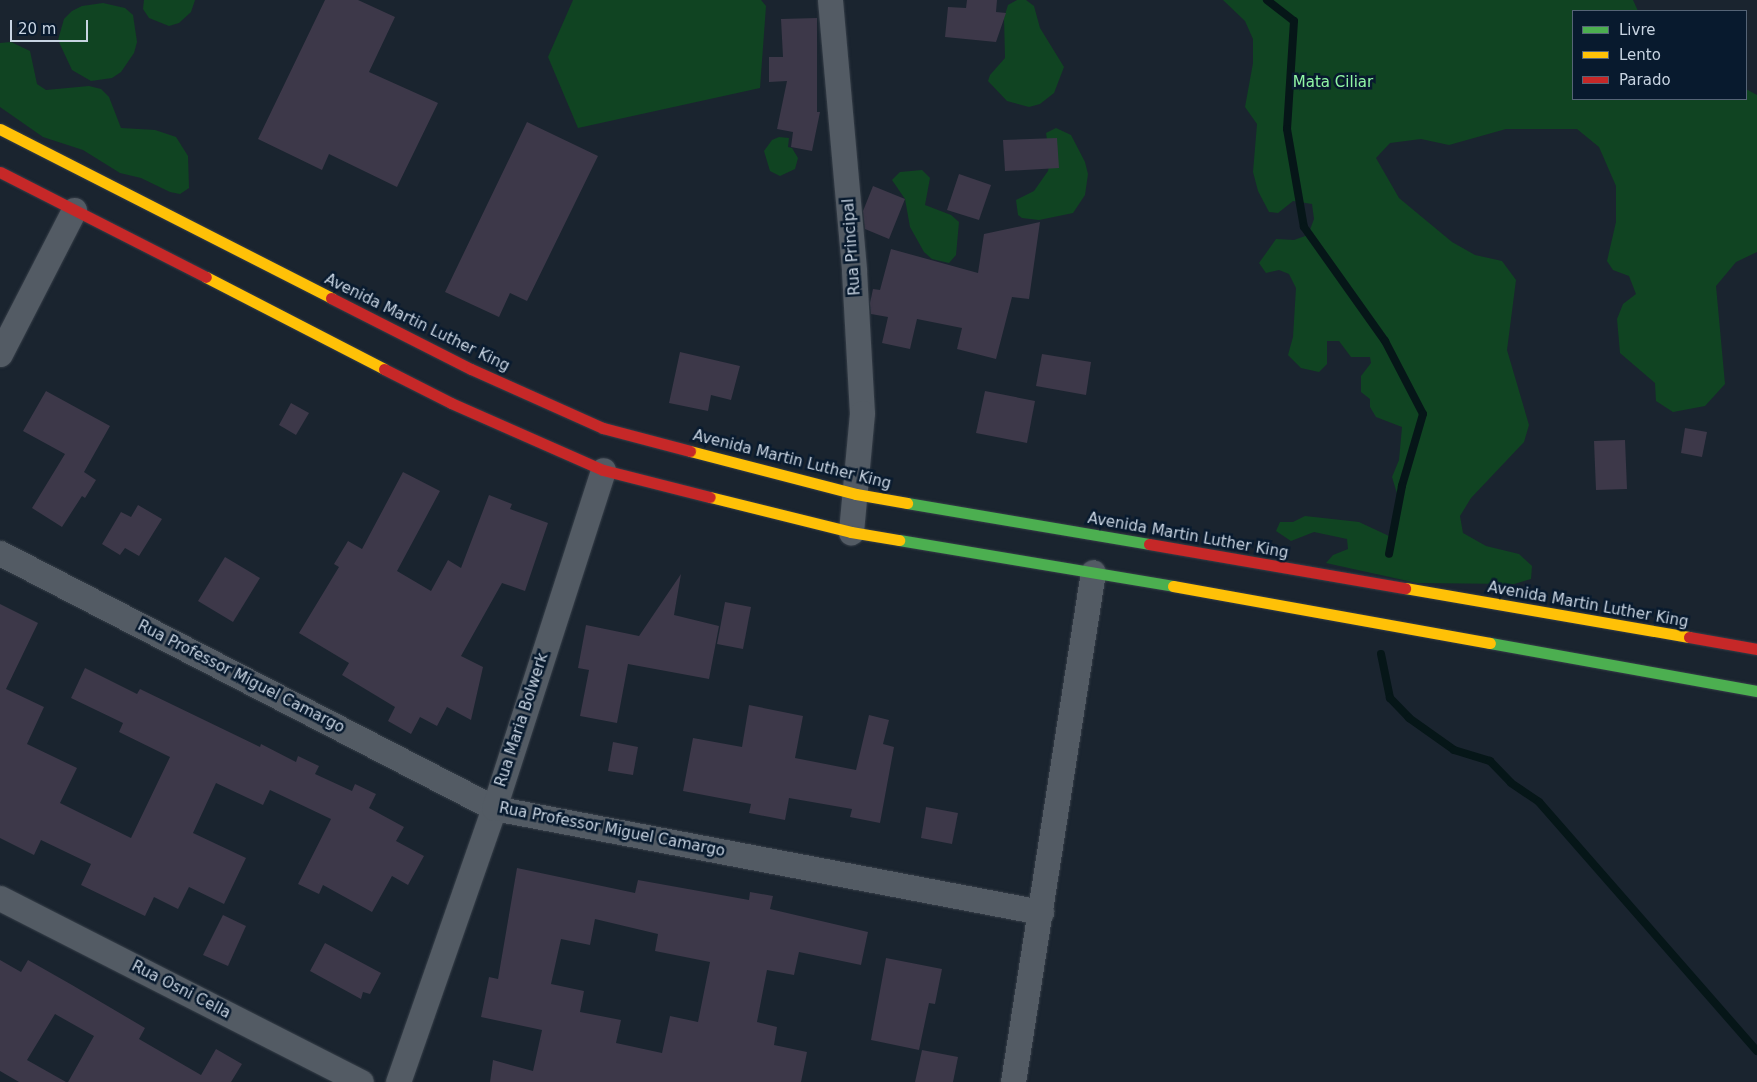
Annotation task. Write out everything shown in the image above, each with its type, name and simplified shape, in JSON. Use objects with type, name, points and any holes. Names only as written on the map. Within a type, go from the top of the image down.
[{"type":"main road","name":"Avenida Martin Luther King","points":[[0,129],[468,373],[603,428],[856,494],[1757,649]]},
{"type":"main road","points":[[0,172],[454,399],[603,470],[851,532],[1092,572],[1757,691]]},
{"type":"street","name":"Rua Principal","points":[[830,0],[853,261],[862,413],[851,532]]},
{"type":"street","points":[[0,354],[74,210]]},
{"type":"street","name":"Rua Maria Bolwerk","points":[[398,1082],[494,808],[603,470]]},
{"type":"street","name":"Rua Professor Miguel Camargo","points":[[0,553],[494,808],[1041,912]]},
{"type":"street","points":[[1013,1082],[1041,912],[1092,572]]},
{"type":"street","name":"Rua Osni Cella","points":[[0,898],[362,1082]]},
{"type":"green space","points":[[144,0],[195,0],[191,12],[179,23],[169,26],[149,18],[143,9]]},
{"type":"green space","points":[[573,0],[761,0],[766,6],[760,88],[578,128],[548,57]]},
{"type":"green space","points":[[1017,0],[1026,0],[1034,6],[1040,28],[1064,67],[1054,93],[1040,104],[1029,107],[1007,101],[988,81],[990,75],[1005,58],[1004,18],[1008,5]]},
{"type":"green space","name":"Mata Ciliar","points":[[1223,0],[1633,0],[1638,10],[1572,10],[1572,100],[1747,100],[1747,90],[1757,95],[1757,252],[1736,262],[1716,286],[1725,384],[1705,406],[1673,412],[1656,401],[1655,383],[1620,353],[1617,319],[1623,304],[1636,294],[1629,276],[1613,270],[1607,261],[1616,222],[1616,186],[1599,147],[1577,129],[1506,129],[1449,145],[1421,139],[1390,143],[1376,158],[1399,198],[1452,242],[1475,255],[1502,261],[1516,280],[1507,350],[1529,425],[1524,442],[1471,498],[1460,516],[1463,533],[1486,546],[1519,554],[1532,566],[1531,579],[1514,584],[1417,583],[1326,563],[1333,555],[1348,549],[1347,539],[1314,532],[1291,541],[1276,531],[1280,522],[1293,522],[1305,516],[1359,522],[1389,536],[1398,529],[1399,500],[1392,477],[1399,460],[1402,427],[1376,417],[1370,407],[1370,399],[1361,392],[1361,376],[1371,363],[1370,357],[1351,357],[1339,341],[1327,341],[1327,364],[1319,372],[1301,368],[1288,355],[1293,337],[1296,288],[1289,274],[1279,270],[1266,273],[1259,263],[1276,239],[1294,240],[1308,235],[1314,219],[1312,204],[1293,201],[1278,213],[1269,212],[1258,191],[1253,172],[1257,124],[1245,107],[1253,63],[1253,39],[1245,21]]},
{"type":"green space","points":[[103,3],[125,8],[133,15],[137,42],[134,53],[121,72],[112,78],[91,81],[72,70],[58,40],[64,19],[72,11],[82,6]]},
{"type":"green space","points":[[11,42],[30,51],[37,84],[46,90],[89,86],[101,89],[109,97],[121,128],[155,130],[176,137],[188,156],[189,188],[180,194],[170,192],[141,178],[120,173],[83,150],[43,137],[0,107],[0,43]]},
{"type":"green space","points":[[1056,128],[1071,135],[1085,162],[1088,174],[1085,195],[1073,213],[1039,220],[1022,218],[1018,215],[1016,200],[1034,191],[1048,171],[1050,160],[1046,133]]},
{"type":"green space","points":[[779,137],[789,138],[788,147],[792,148],[798,158],[795,169],[780,176],[770,171],[764,151],[772,140]]},
{"type":"green space","points":[[922,170],[930,178],[925,205],[951,215],[959,222],[956,255],[949,263],[932,259],[924,252],[910,227],[905,199],[892,180],[900,172]]},
{"type":"building","points":[[325,0],[358,0],[395,17],[369,72],[438,103],[397,187],[329,154],[322,170],[258,139]]},
{"type":"building","points":[[967,0],[997,0],[996,12],[1006,13],[996,42],[945,37],[948,7],[966,8]]},
{"type":"building","points":[[817,18],[817,112],[820,112],[812,151],[791,147],[793,132],[777,129],[787,81],[769,82],[769,57],[783,57],[781,19]]},
{"type":"building","points":[[527,122],[598,156],[527,301],[510,293],[499,317],[445,292]]},
{"type":"building","points":[[1057,138],[1059,168],[1005,171],[1003,140]]},
{"type":"building","points":[[959,174],[991,185],[979,220],[947,210]]},
{"type":"building","points":[[873,186],[905,199],[889,239],[865,229],[863,211]]},
{"type":"building","points":[[1040,222],[1029,299],[1012,297],[996,359],[957,349],[962,328],[917,319],[910,349],[882,343],[888,317],[871,314],[870,303],[873,289],[880,290],[891,249],[978,273],[984,234]]},
{"type":"building","points":[[680,352],[740,366],[731,400],[711,395],[708,411],[669,403]]},
{"type":"building","points":[[1042,354],[1091,362],[1086,395],[1036,386]]},
{"type":"building","points":[[46,391],[110,426],[84,472],[96,480],[85,498],[82,496],[62,527],[32,508],[65,454],[23,431]]},
{"type":"building","points":[[985,391],[1035,401],[1027,443],[976,433]]},
{"type":"building","points":[[291,403],[309,413],[296,435],[279,425]]},
{"type":"building","points":[[1685,428],[1707,432],[1702,457],[1681,453]]},
{"type":"building","points":[[1625,440],[1627,489],[1596,490],[1594,441]]},
{"type":"building","points":[[403,472],[440,491],[397,571],[431,591],[448,560],[461,568],[489,495],[512,504],[510,509],[548,523],[525,591],[502,583],[461,656],[483,667],[471,720],[447,707],[437,726],[420,717],[411,734],[388,721],[395,707],[342,675],[349,663],[299,633],[339,567],[334,564],[348,541],[362,549]]},
{"type":"building","points":[[138,505],[162,519],[139,556],[125,548],[120,555],[102,544],[121,512],[131,517]]},
{"type":"building","points":[[225,557],[260,578],[233,622],[198,601]]},
{"type":"building","points":[[681,574],[674,615],[719,626],[709,679],[628,664],[617,723],[580,716],[589,670],[578,668],[586,625],[639,636]]},
{"type":"building","points":[[725,602],[751,607],[743,649],[717,644]]},
{"type":"building","points":[[0,604],[38,623],[6,689],[44,707],[27,744],[77,768],[60,803],[131,838],[170,757],[119,732],[123,723],[71,698],[85,668],[137,694],[140,689],[260,747],[261,744],[296,762],[298,756],[319,766],[315,774],[352,791],[355,784],[376,794],[369,808],[404,827],[396,841],[424,856],[408,885],[392,876],[372,912],[323,885],[319,894],[298,884],[331,819],[270,790],[263,805],[216,783],[193,833],[246,858],[224,904],[189,887],[178,909],[154,897],[145,916],[81,885],[91,864],[41,840],[34,855],[0,838]]},
{"type":"building","points":[[749,705],[803,716],[795,758],[856,770],[869,715],[889,720],[883,744],[894,747],[880,823],[850,817],[852,809],[789,798],[785,820],[749,813],[751,804],[683,791],[693,738],[742,747]]},
{"type":"building","points":[[613,742],[638,747],[633,775],[608,771]]},
{"type":"building","points":[[926,807],[958,813],[952,844],[921,838]]},
{"type":"building","points":[[517,868],[635,893],[638,880],[749,900],[750,892],[773,896],[770,909],[868,932],[861,965],[799,952],[794,975],[767,970],[757,1022],[777,1027],[774,1045],[807,1052],[801,1082],[490,1082],[493,1060],[533,1071],[542,1030],[481,1017],[489,977],[498,979]],"holes":[[[595,919],[658,934],[655,951],[710,962],[698,1022],[670,1016],[662,1053],[616,1043],[621,1020],[580,1012],[584,991],[551,984],[561,939],[590,945]]]},
{"type":"building","points":[[223,915],[246,926],[228,966],[203,955]]},
{"type":"building","points":[[325,943],[381,973],[370,994],[363,992],[361,999],[310,971]]},
{"type":"building","points":[[886,958],[942,969],[935,1004],[929,1003],[919,1050],[871,1040]]},
{"type":"building","points":[[0,960],[21,972],[28,960],[72,985],[145,1028],[139,1039],[201,1075],[216,1049],[242,1064],[231,1082],[68,1082],[94,1036],[55,1014],[27,1060],[66,1082],[19,1082],[0,1071]]},
{"type":"building","points":[[922,1050],[958,1057],[953,1082],[915,1082]]},
{"type":"waterway","points":[[1267,0],[1294,21],[1287,129],[1304,227],[1385,341],[1423,414],[1402,486],[1389,554]]},
{"type":"waterway","points":[[1381,654],[1390,698],[1409,718],[1454,750],[1490,761],[1511,783],[1539,802],[1757,1051]]},
{"type":"traffic: fast","points":[[907,503],[1149,544]]},
{"type":"traffic: fast","points":[[899,540],[1173,586]]},
{"type":"traffic: fast","points":[[1490,643],[1757,691]]},
{"type":"traffic: slow","points":[[0,129],[331,298]]},
{"type":"traffic: slow","points":[[206,277],[384,369]]},
{"type":"traffic: slow","points":[[690,451],[856,494],[907,503]]},
{"type":"traffic: slow","points":[[710,497],[851,532],[899,540]]},
{"type":"traffic: slow","points":[[1173,586],[1490,643]]},
{"type":"traffic: slow","points":[[1405,588],[1689,637]]},
{"type":"traffic: jam","points":[[0,172],[206,277]]},
{"type":"traffic: jam","points":[[331,298],[471,369],[603,428],[690,451]]},
{"type":"traffic: jam","points":[[384,369],[451,403],[603,470],[710,497]]},
{"type":"traffic: jam","points":[[1149,544],[1405,588]]},
{"type":"traffic: jam","points":[[1689,637],[1757,649]]}]
